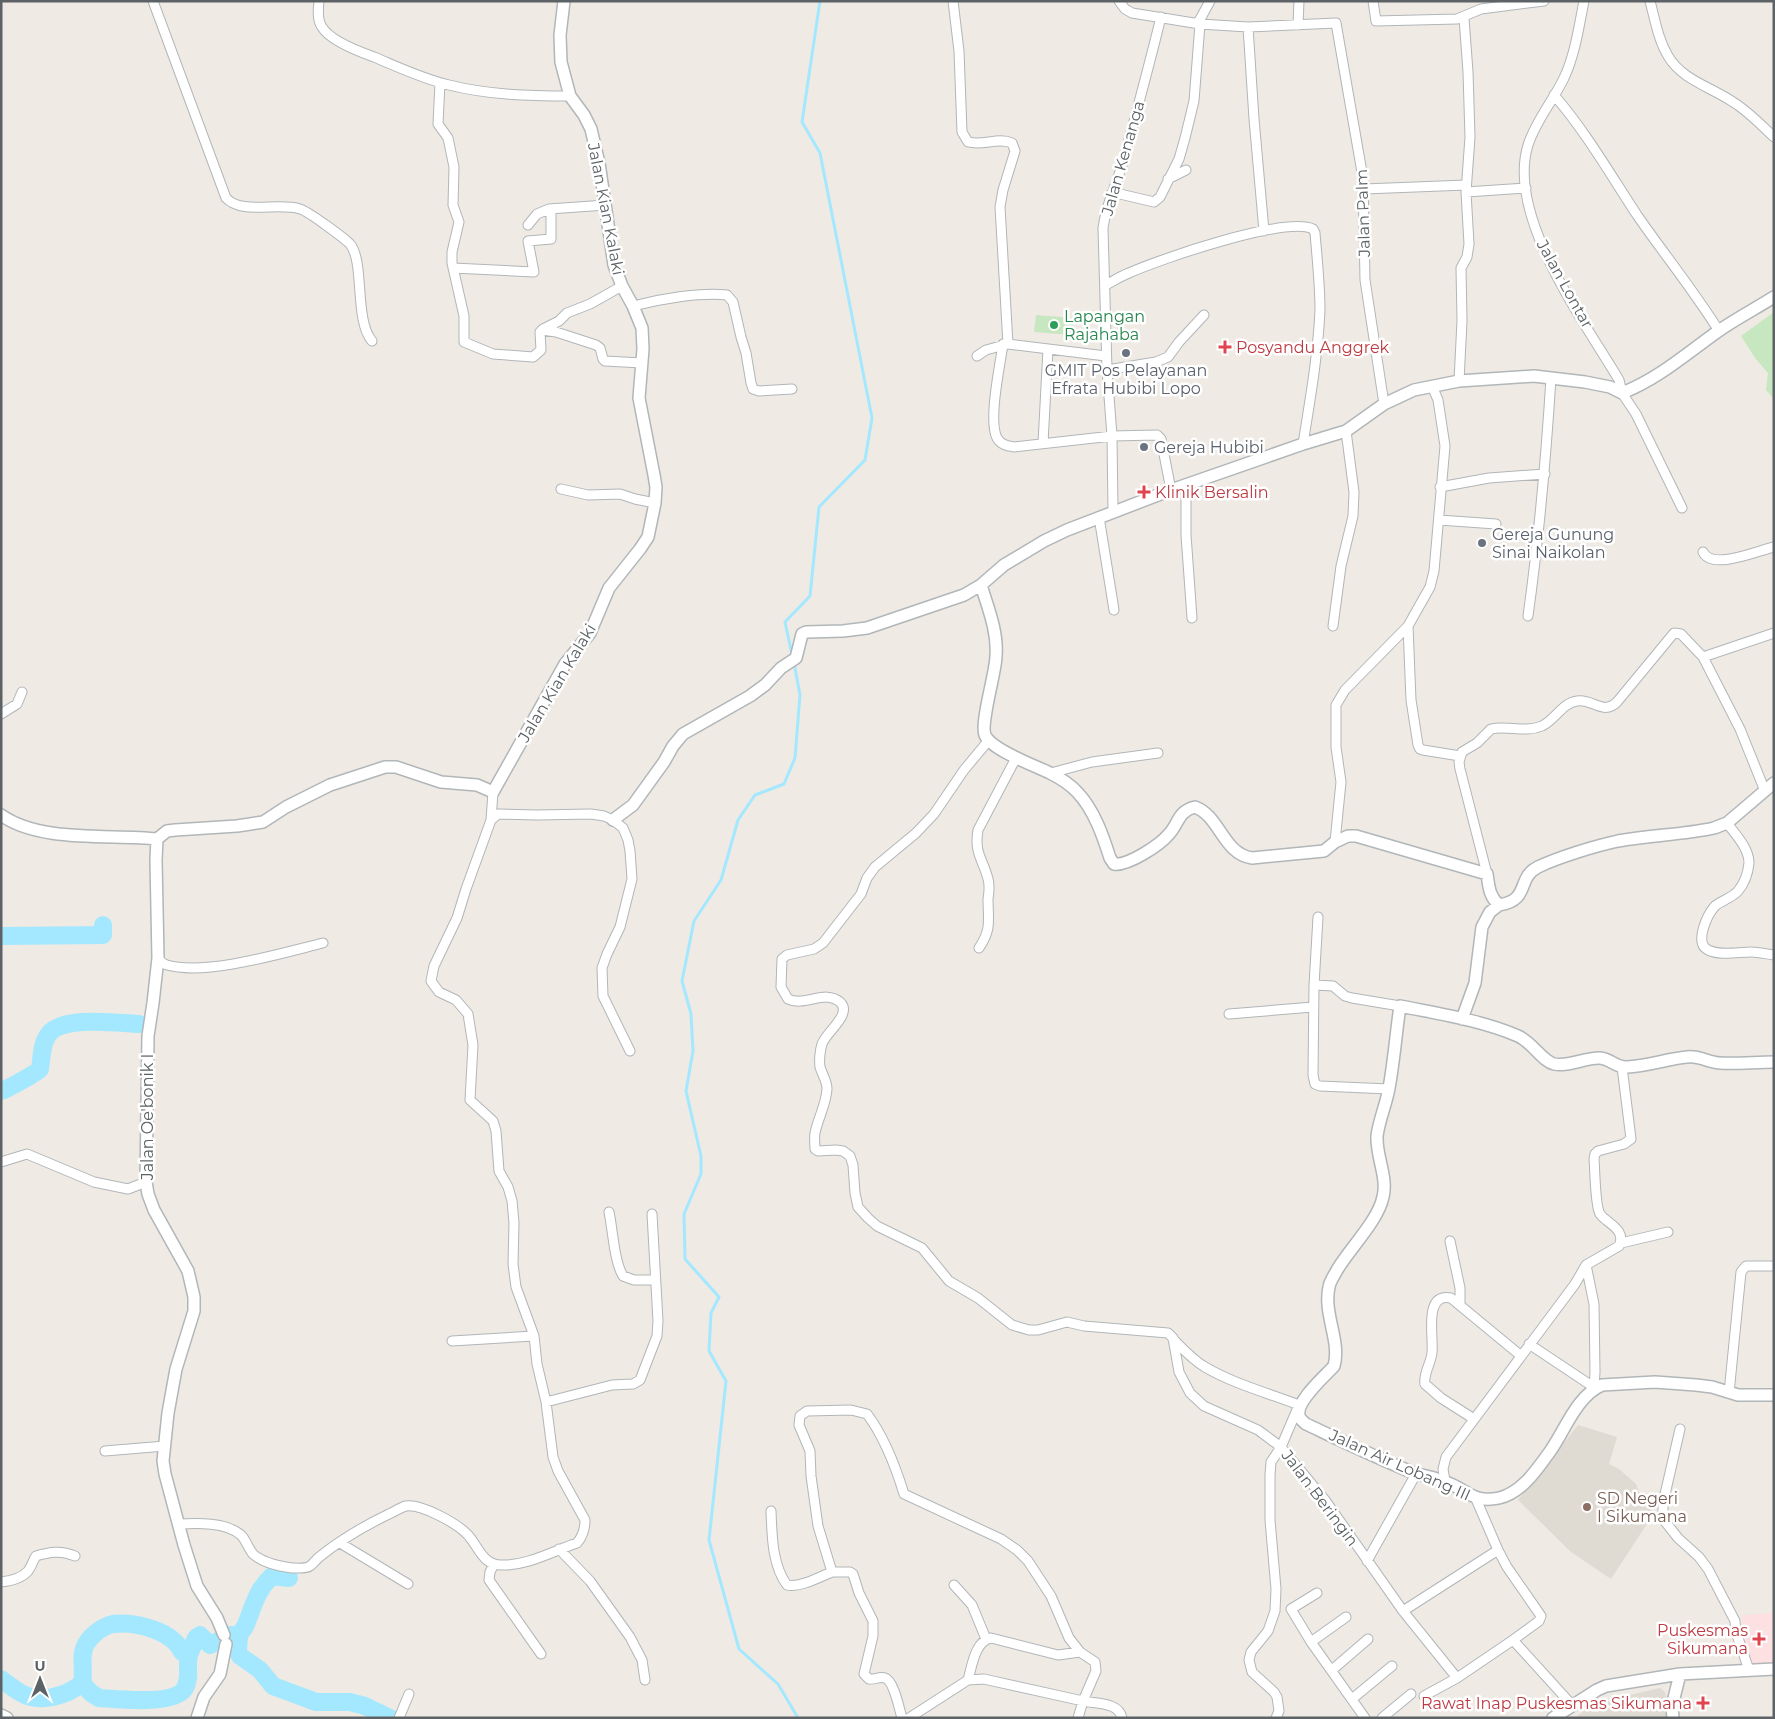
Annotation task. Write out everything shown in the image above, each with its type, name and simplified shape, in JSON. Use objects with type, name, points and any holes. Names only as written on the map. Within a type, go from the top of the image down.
[{"type":"street","points":[[153,1],[226,198],[236,206],[279,206],[300,209],[349,244],[356,258],[364,320],[372,341]]},
{"type":"street","points":[[318,1],[318,17],[321,26],[330,35],[350,48],[440,83],[484,92],[517,96],[570,96]]},
{"type":"street","name":"Jalan Kian Kalaki","points":[[493,792],[566,664],[590,633],[609,588],[648,537],[655,503],[656,487],[640,398],[642,328],[622,286],[613,259],[606,205],[591,129],[584,115],[570,96],[561,62],[560,47],[564,1]]},
{"type":"street","points":[[953,1],[959,51],[962,132],[968,142],[974,144],[1003,141],[1012,143],[1014,147],[1000,207],[1005,344],[995,405],[994,424],[998,438],[1007,446],[1112,436],[1157,435],[1161,439],[1171,490]]},
{"type":"street","points":[[1119,1],[1125,9],[1132,13],[1199,24],[1248,27],[1298,25],[1299,1]]},
{"type":"street","points":[[1111,194],[1120,194],[1154,202],[1160,197],[1179,159],[1194,101],[1199,24],[1210,1]]},
{"type":"street","points":[[1373,1],[1376,21],[1464,18],[1481,9],[1544,1]]},
{"type":"street","name":"Jalan Lontar","points":[[1584,1],[1570,62],[1564,78],[1537,124],[1528,147],[1525,161],[1526,188],[1531,215],[1540,242],[1565,290],[1619,380],[1622,393],[1636,414],[1682,508]]},
{"type":"street","points":[[1650,1],[1663,48],[1678,69],[1735,103],[1774,137]]},
{"type":"street","name":"Jalan Kenanga","points":[[1113,511],[1112,436],[1106,356],[1106,285],[1103,228],[1105,212],[1122,166],[1161,17]]},
{"type":"street","points":[[1459,381],[1462,321],[1461,268],[1469,251],[1466,188],[1470,138],[1464,18]]},
{"type":"street","name":"Jalan Palm","points":[[1298,25],[1336,23],[1360,153],[1364,189],[1365,280],[1384,404]]},
{"type":"street","points":[[1248,27],[1264,231]]},
{"type":"street","points":[[440,83],[438,124],[448,138],[454,167],[453,205],[458,218],[452,252],[453,268],[464,316],[464,342],[493,354],[533,357],[541,350],[540,332],[542,330],[558,321],[567,313],[590,304],[622,286]]},
{"type":"street","points":[[1554,95],[1586,135],[1608,171],[1719,331]]},
{"type":"street","points":[[1168,179],[1186,170]]},
{"type":"street","points":[[1364,189],[1526,188]]},
{"type":"street","points":[[528,225],[537,214],[551,209],[606,205]]},
{"type":"street","points":[[453,268],[534,272],[528,241],[551,239],[551,209]]},
{"type":"street","points":[[1106,285],[1127,273],[1177,254],[1264,231],[1305,226],[1313,229],[1319,278],[1320,310],[1313,380],[1303,444]]},
{"type":"street","points":[[633,306],[676,298],[727,295],[734,302],[740,337],[746,353],[750,383],[753,389],[760,391],[792,389]]},
{"type":"street","points":[[614,820],[633,805],[683,734],[750,696],[765,685],[782,668],[796,658],[800,638],[806,632],[867,628],[964,596],[981,585],[1004,565],[1044,541],[1113,511],[1186,484],[1346,431],[1384,404],[1414,390],[1459,381],[1534,376],[1585,382],[1610,387],[1622,393],[1650,380],[1719,331],[1774,297]]},
{"type":"street","points":[[1107,370],[1156,362],[1168,357],[1178,342],[1204,314]]},
{"type":"street","points":[[542,330],[556,332],[596,345],[600,348],[602,359],[605,361],[642,363]]},
{"type":"street","points":[[977,356],[986,350],[1005,344],[1106,356]]},
{"type":"street","points":[[1043,443],[1048,348]]},
{"type":"street","points":[[1528,616],[1545,474],[1551,378]]},
{"type":"street","points":[[1335,842],[1341,782],[1336,747],[1336,705],[1345,690],[1408,626],[1430,587],[1434,571],[1445,446],[1438,400],[1432,386]]},
{"type":"street","points":[[1333,626],[1341,566],[1353,516],[1354,492],[1346,431]]},
{"type":"street","points":[[1440,487],[1489,478],[1545,474]]},
{"type":"street","points":[[1186,484],[1186,535],[1192,618]]},
{"type":"street","points":[[564,488],[595,493],[622,494],[655,503]]},
{"type":"street","points":[[1099,517],[1114,610]]},
{"type":"street","points":[[1439,520],[1496,524]]},
{"type":"street","points":[[1703,552],[1709,558],[1725,560],[1774,547]]},
{"type":"street","points":[[981,585],[995,632],[996,645],[994,673],[984,723],[984,735],[1016,758],[1051,773],[1068,784],[1084,801],[1114,864],[1126,863],[1157,845],[1174,829],[1182,812],[1195,807],[1211,819],[1228,844],[1244,857],[1252,858],[1324,851],[1335,842],[1348,836],[1356,836],[1487,874]]},
{"type":"street","points":[[1408,626],[1411,700],[1418,745],[1423,750],[1460,756]]},
{"type":"street","points":[[1462,1019],[1475,984],[1482,927],[1490,912],[1499,905],[1510,903],[1517,899],[1524,882],[1532,871],[1597,846],[1619,841],[1697,832],[1714,828],[1727,823],[1770,787],[1703,657],[1681,634],[1674,633],[1614,705],[1603,708],[1587,702],[1575,701],[1564,707],[1542,726],[1522,729],[1491,729],[1477,743],[1462,752],[1460,756],[1460,769],[1487,874],[1490,893],[1499,905]]},
{"type":"street","points":[[1703,657],[1774,633]]},
{"type":"street","points":[[1,714],[17,704],[22,692]]},
{"type":"street","points":[[989,740],[964,770],[934,814],[916,833],[875,867],[867,878],[861,894],[823,943],[814,949],[787,955],[782,959],[781,987],[788,1000],[798,1002],[825,997],[842,1004],[844,1010],[841,1019],[823,1041],[821,1048],[819,1063],[827,1085],[827,1094],[814,1134],[815,1149],[818,1151],[843,1152],[850,1156],[853,1165],[858,1207],[868,1218],[877,1226],[922,1248],[949,1281],[978,1298],[1012,1325],[1029,1330],[1038,1330],[1067,1322],[1084,1326],[1165,1332],[1171,1335],[1204,1367],[1299,1405]]},
{"type":"street","points":[[1051,773],[1092,762],[1158,753]]},
{"type":"street","points":[[979,948],[988,933],[990,922],[989,881],[978,851],[976,841],[978,830],[1016,758]]},
{"type":"street","points":[[1,815],[12,822],[41,832],[157,839],[167,831],[237,826],[263,822],[286,807],[330,785],[385,768],[396,767],[441,782],[477,786],[493,792],[491,820],[466,889],[458,918],[434,966],[431,980],[439,992],[456,1000],[468,1014],[473,1045],[470,1100],[493,1120],[496,1131],[499,1171],[508,1187],[512,1201],[514,1223],[513,1269],[516,1287],[534,1336],[537,1364],[546,1402],[553,1457],[558,1471],[584,1520],[585,1529],[582,1538],[578,1543],[528,1561],[501,1566],[486,1560],[480,1554],[476,1544],[453,1523],[420,1508],[406,1506],[362,1527],[318,1558],[310,1566],[292,1568],[261,1559],[252,1553],[240,1534],[229,1528],[203,1522],[179,1524]]},
{"type":"street","points":[[491,820],[498,814],[592,814],[614,820],[623,828],[628,840],[632,879],[620,927],[606,954],[602,968],[603,996],[630,1051]]},
{"type":"street","points":[[1727,823],[1745,849],[1749,862],[1748,869],[1743,884],[1736,893],[1715,906],[1710,913],[1702,936],[1702,942],[1708,950],[1716,952],[1753,952],[1774,955]]},
{"type":"street","name":"Jalan Oe'bonik I","points":[[157,839],[158,958],[154,1003],[148,1036],[146,1182],[154,1210],[188,1271],[194,1297],[194,1311],[176,1369],[168,1413],[163,1461],[164,1474],[197,1586],[217,1618],[225,1640],[220,1674],[204,1697],[197,1718]]},
{"type":"street","points":[[1318,917],[1313,1007],[1313,1075],[1315,1084],[1320,1086],[1389,1089]]},
{"type":"street","points":[[158,958],[164,965],[205,968],[260,958],[323,943]]},
{"type":"street","points":[[1314,985],[1333,986],[1345,996],[1352,998],[1462,1019],[1515,1034],[1525,1039],[1554,1064],[1605,1058],[1615,1065],[1622,1067],[1688,1057],[1697,1057],[1720,1064],[1774,1062]]},
{"type":"street","points":[[1276,1718],[1279,1711],[1277,1697],[1252,1672],[1248,1660],[1251,1652],[1268,1631],[1276,1611],[1270,1520],[1271,1462],[1281,1447],[1299,1405],[1334,1366],[1336,1354],[1330,1324],[1329,1285],[1341,1264],[1377,1212],[1384,1196],[1377,1137],[1389,1089],[1400,1006]]},
{"type":"street","points":[[1229,1014],[1313,1007]]},
{"type":"street","points":[[1621,1243],[1613,1224],[1601,1216],[1598,1208],[1594,1159],[1598,1151],[1624,1144],[1631,1139],[1622,1067]]},
{"type":"street","points":[[1,1162],[27,1154],[94,1182],[128,1189],[146,1182]]},
{"type":"street","points":[[609,1212],[619,1269],[623,1276],[634,1280],[655,1280]]},
{"type":"street","points":[[546,1402],[612,1385],[633,1384],[640,1380],[657,1336],[658,1321],[652,1214]]},
{"type":"street","points":[[1445,1481],[1443,1469],[1446,1457],[1520,1355],[1575,1284],[1586,1265],[1621,1243],[1668,1232]]},
{"type":"street","points":[[1450,1241],[1460,1288],[1460,1304]]},
{"type":"street","points":[[1586,1265],[1594,1304],[1594,1388]]},
{"type":"street","points":[[1729,1393],[1741,1272],[1746,1266],[1774,1266]]},
{"type":"street","points":[[1474,1419],[1441,1398],[1427,1387],[1424,1381],[1432,1355],[1434,1304],[1438,1299],[1451,1298],[1520,1355]]},
{"type":"street","points":[[452,1341],[534,1336]]},
{"type":"street","name":"Jalan Beringin","points":[[1173,1338],[1179,1372],[1190,1393],[1204,1406],[1258,1430],[1281,1447],[1325,1500],[1403,1611],[1457,1678]]},
{"type":"street","points":[[1529,1344],[1594,1388],[1610,1384],[1655,1382],[1712,1387],[1738,1395],[1774,1395]]},
{"type":"street","name":"Jalan Air Lobang III","points":[[1299,1405],[1298,1414],[1306,1424],[1416,1474],[1445,1481],[1476,1499],[1499,1498],[1510,1495],[1523,1485],[1551,1450],[1580,1404],[1594,1388]]},
{"type":"street","points":[[832,1572],[818,1526],[811,1476],[810,1451],[802,1434],[799,1421],[800,1416],[807,1411],[857,1410],[866,1414],[878,1433],[899,1477],[904,1494],[1000,1539],[1017,1550],[1028,1561],[1051,1596],[1069,1638],[1080,1652],[1093,1660],[1096,1665],[1096,1671],[1078,1718]]},
{"type":"street","points":[[1680,1430],[1663,1504],[1663,1519],[1678,1538],[1708,1569],[1735,1621],[1736,1632],[1749,1670]]},
{"type":"street","points":[[104,1451],[165,1446]]},
{"type":"street","points":[[1367,1560],[1416,1474]]},
{"type":"street","points":[[1424,1696],[1457,1678],[1513,1640],[1538,1621],[1541,1616],[1507,1567],[1476,1499]]},
{"type":"street","points":[[771,1511],[774,1549],[779,1569],[787,1585],[797,1584],[832,1572],[850,1572],[853,1574],[859,1593],[873,1621],[874,1629],[864,1674],[869,1680],[880,1677],[891,1682],[902,1718]]},
{"type":"street","points":[[340,1543],[408,1584]]},
{"type":"street","points":[[558,1549],[590,1581],[630,1637],[642,1660],[645,1680]]},
{"type":"street","points":[[1403,1611],[1498,1550]]},
{"type":"street","points":[[1,1582],[24,1574],[28,1571],[36,1556],[55,1551],[75,1556]]},
{"type":"street","points":[[494,1564],[489,1580],[541,1654]]},
{"type":"street","points":[[954,1585],[972,1605],[986,1639]]},
{"type":"street","points":[[1317,1593],[1291,1609],[1311,1642],[1365,1718]]},
{"type":"street","points":[[1311,1642],[1346,1617]]},
{"type":"street","points":[[968,1680],[980,1645],[986,1639],[991,1638],[1058,1655],[1080,1652]]},
{"type":"street","points":[[1332,1670],[1368,1639]]},
{"type":"street","points":[[1513,1640],[1572,1705]]},
{"type":"street","points":[[1352,1699],[1392,1666]]},
{"type":"street","points":[[1553,1718],[1606,1686],[1680,1674],[1774,1669]]},
{"type":"street","points":[[1673,1718],[1672,1706],[1680,1674]]},
{"type":"street","points":[[909,1718],[968,1680],[984,1680],[1083,1702],[1116,1707],[1120,1711],[1122,1718]]},
{"type":"street","points":[[399,1717],[409,1694]]},
{"type":"street","points":[[1382,1718],[1411,1694]]},
{"type":"street","points":[[1,1715],[7,1718]]},
{"type":"shaded area","name":"SD Negeri I Sikumana","points":[[1578,1425],[1617,1437],[1609,1464],[1619,1469],[1636,1484],[1641,1498],[1647,1501],[1654,1513],[1611,1579],[1571,1552],[1518,1500]]},
{"type":"shaded area","name":"Puskesmas Sikumana","points":[[1774,1613],[1774,1664],[1745,1666],[1742,1615]]},
{"type":"shaded area","points":[[1660,1688],[1665,1692],[1671,1718],[1575,1718],[1592,1704]]},
{"type":"green space","points":[[1774,312],[1774,399],[1766,390],[1768,373],[1755,358],[1741,336]]},
{"type":"green space","name":"Lapangan Rajahaba","points":[[1036,315],[1073,318],[1072,335],[1034,332]]},
{"type":"waterway","points":[[792,655],[785,622],[810,596],[819,507],[865,460],[872,418],[820,153],[802,122],[820,1]]},
{"type":"waterway","points":[[794,663],[800,695],[795,758],[784,784],[755,795],[738,820],[721,880],[694,921],[682,981],[691,1014],[693,1051],[686,1091],[701,1156],[701,1174],[684,1214],[685,1259],[719,1297],[711,1313],[709,1351],[726,1381],[709,1540],[739,1649],[778,1684],[798,1718]]},
{"type":"waterway","points":[[1,936],[103,935],[103,925]]},
{"type":"waterway","points":[[1,1091],[22,1081],[40,1069],[44,1043],[48,1035],[55,1029],[77,1022],[139,1024]]},
{"type":"waterway","points":[[239,1636],[256,1598],[267,1581],[272,1576],[289,1578]]},
{"type":"waterway","points":[[1,1679],[21,1693],[36,1698],[53,1697],[69,1692],[82,1683],[82,1658],[86,1644],[91,1637],[109,1625],[132,1624],[162,1633],[171,1638],[182,1652],[189,1655],[196,1638],[200,1635],[210,1645],[220,1640],[228,1640],[231,1635],[239,1636],[238,1651],[240,1656],[260,1670],[273,1686],[316,1702],[350,1702],[365,1706],[390,1718]]},
{"type":"waterway","points":[[82,1683],[91,1693],[99,1698],[145,1700],[170,1697],[179,1694],[187,1684],[189,1655]]},
{"type":"place","name":"Lapangan Rajahaba","points":[[1054,325]]},
{"type":"place","name":"Posyandu Anggrek","points":[[1225,347]]},
{"type":"place","name":"GMIT Pos Pelayanan Efrata Hubibi Lopo","points":[[1126,353]]},
{"type":"place","name":"Gereja Hubibi","points":[[1144,447]]},
{"type":"place","name":"Klinik Bersalin","points":[[1144,492]]},
{"type":"place","name":"Gereja Gunung Sinai Naikolan","points":[[1482,543]]},
{"type":"place","name":"SD Negeri I Sikumana","points":[[1587,1507]]},
{"type":"place","name":"Puskesmas Sikumana","points":[[1759,1639]]},
{"type":"place","name":"Rawat Inap Puskesmas Sikumana","points":[[1703,1703]]}]
